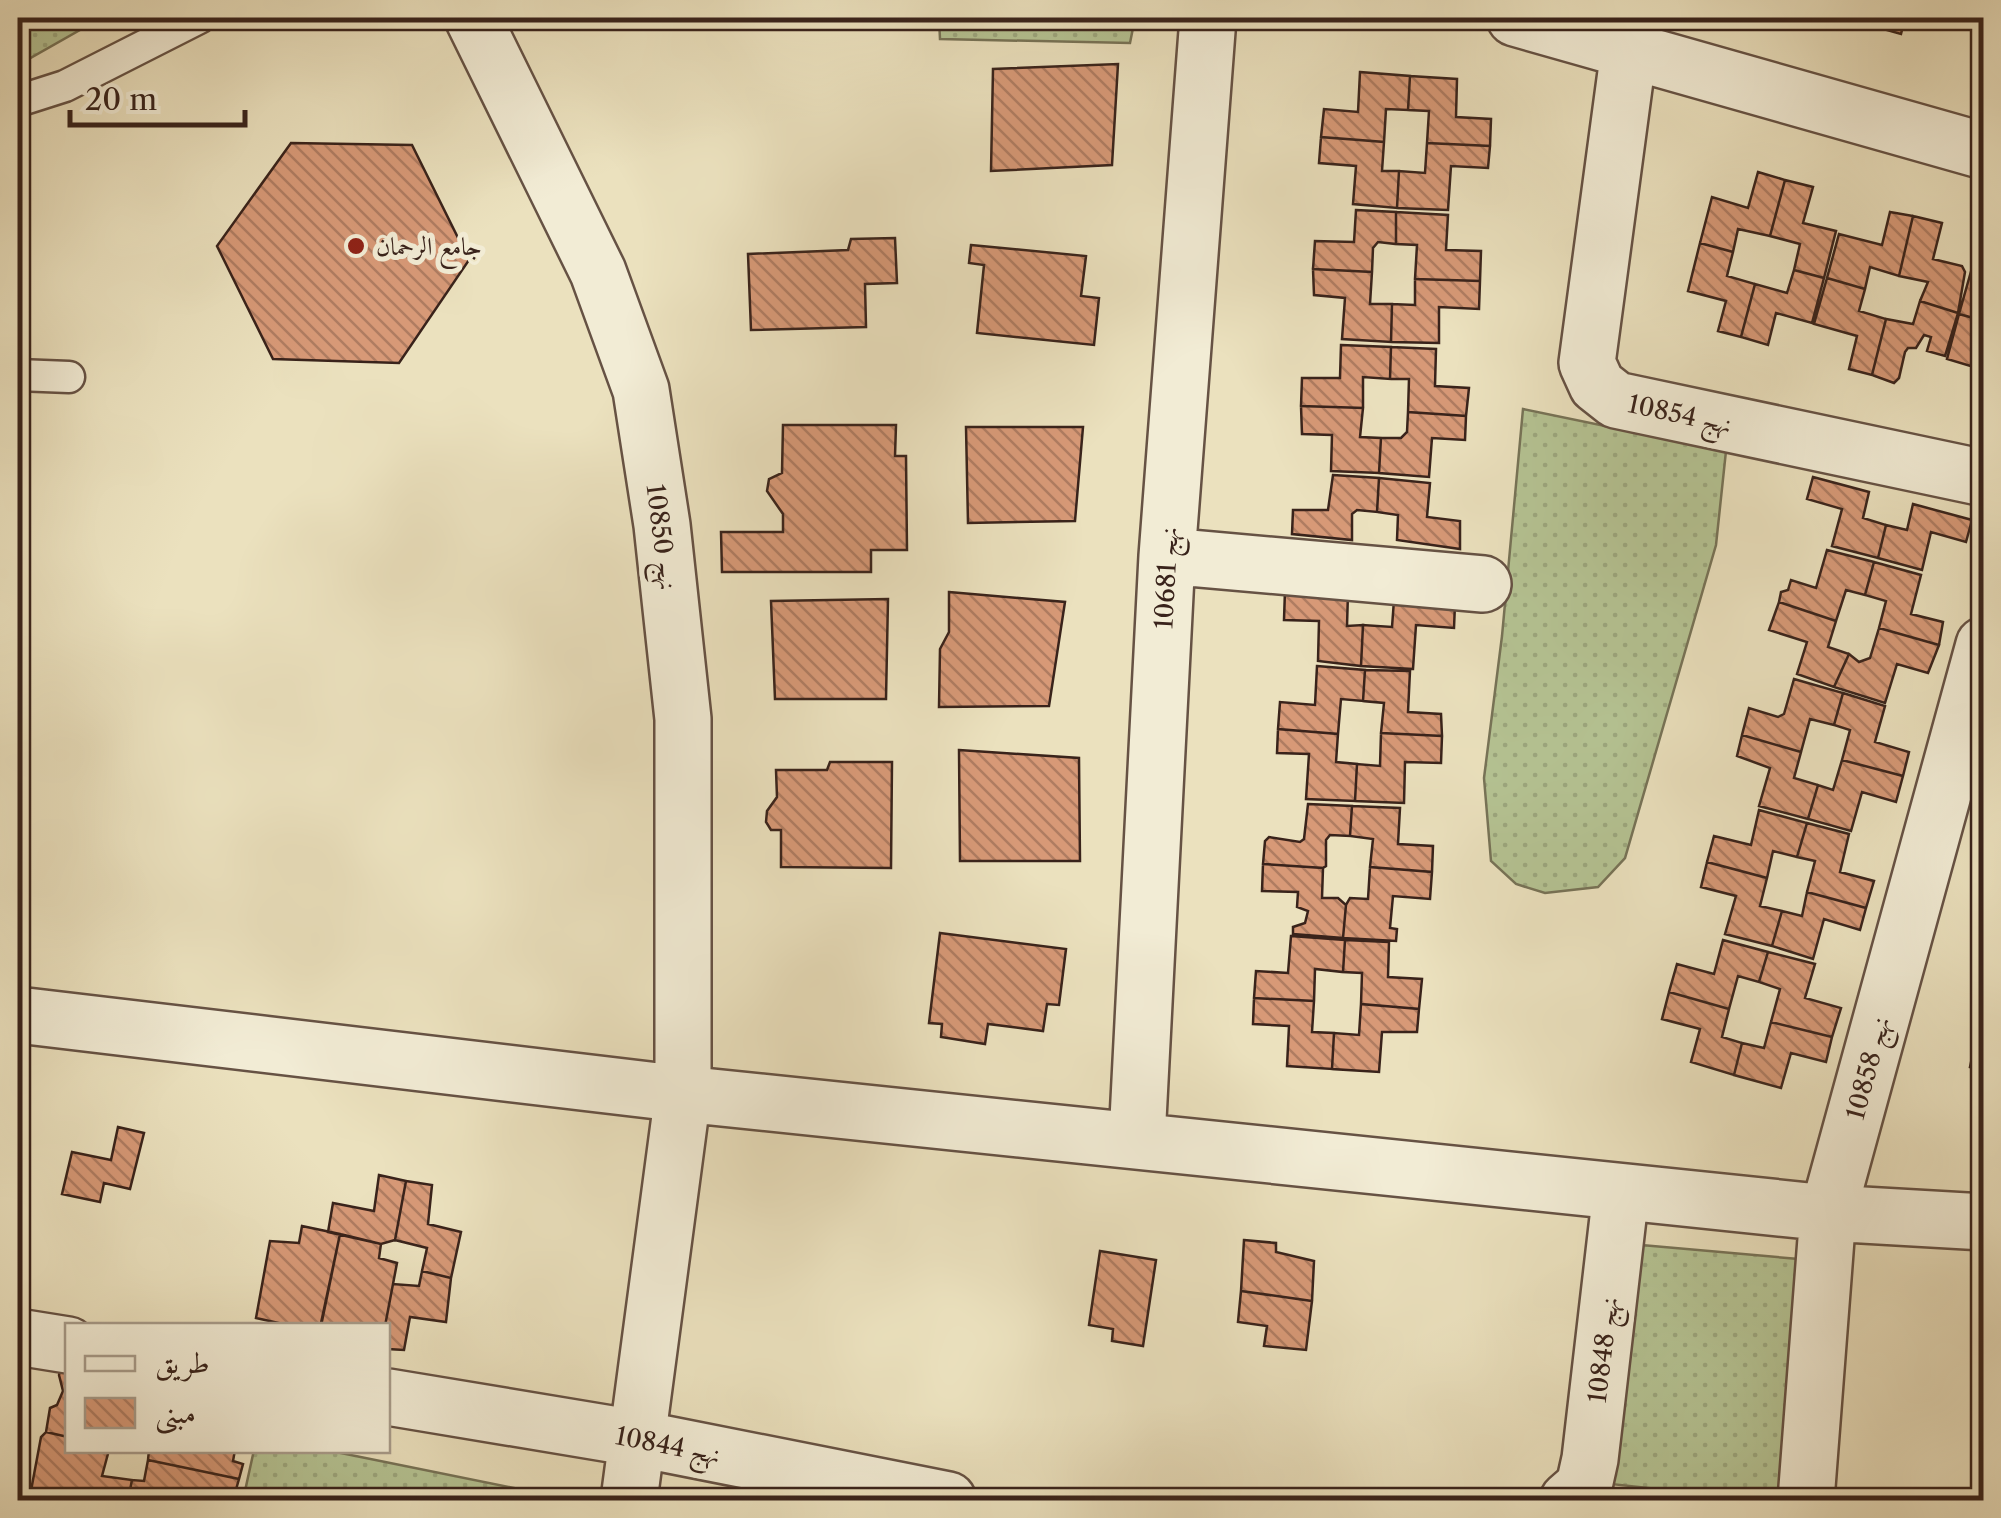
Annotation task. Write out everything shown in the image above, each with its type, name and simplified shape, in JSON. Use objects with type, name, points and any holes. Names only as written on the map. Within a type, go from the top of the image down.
[{"type":"street","name":"نهج 10850","points":[[473,18],[598,272],[641,390],[662,525],[682,719],[683,1094],[629,1500]]},
{"type":"street","name":"نهج 10681","points":[[1137,1139],[1167,556],[1208,18]]},
{"type":"street","points":[[1515,18],[1652,42],[1981,140]]},
{"type":"street","name":"نهج 10854","points":[[1652,42],[1587,363],[1597,386],[1616,400],[1984,478]]},
{"type":"street","points":[[1167,556],[1483,584]]},
{"type":"street","name":"نهج 10858","points":[[1806,1500],[1828,1213],[1984,645]]},
{"type":"street","points":[[18,1015],[683,1094],[1828,1213],[1984,1222]]},
{"type":"street","name":"نهج 10848","points":[[1568,1500],[1584,1486],[1590,1460],[1621,1192]]},
{"type":"street","points":[[18,1337],[65,1345]]},
{"type":"street","name":"نهج 10844","points":[[390,1398],[635,1438],[948,1500]]},
{"type":"lane","points":[[18,101],[66,86],[199,18]]},
{"type":"lane","points":[[18,374],[68,377]]},
{"type":"green space","points":[[18,18],[101,18],[18,65]]},
{"type":"green space","points":[[939,18],[1135,18],[1130,43],[940,39]]},
{"type":"green space","points":[[1523,409],[1726,451],[1716,545],[1625,858],[1598,887],[1545,893],[1516,884],[1491,861],[1484,778]]},
{"type":"green space","points":[[1630,1244],[1810,1260],[1793,1500],[1601,1483]]},
{"type":"green space","points":[[253,1453],[341,1453],[563,1498],[562,1500],[243,1500]]},
{"type":"building","points":[[1867,18],[1905,18],[1901,34],[1865,24]]},
{"type":"building","points":[[1118,64],[1112,165],[991,171],[993,69]]},
{"type":"building","points":[[1360,72],[1410,76],[1408,110],[1386,109],[1384,142],[1321,137],[1324,109],[1358,112]]},
{"type":"building","points":[[1410,76],[1457,79],[1456,117],[1491,119],[1490,146],[1427,143],[1429,111],[1408,110]]},
{"type":"building","points":[[1321,137],[1384,142],[1382,171],[1399,171],[1397,208],[1353,204],[1356,166],[1319,163]]},
{"type":"building","points":[[291,143],[412,145],[469,260],[399,363],[273,359],[217,246]]},
{"type":"building","points":[[1427,143],[1490,146],[1488,168],[1451,166],[1448,210],[1397,208],[1399,171],[1425,173]]},
{"type":"building","points":[[1758,172],[1785,180],[1770,236],[1738,229],[1733,252],[1700,243],[1712,197],[1748,208]]},
{"type":"building","points":[[1785,180],[1813,187],[1803,223],[1836,231],[1824,278],[1794,270],[1800,244],[1770,236]]},
{"type":"building","points":[[1356,210],[1396,212],[1396,244],[1378,242],[1373,248],[1372,272],[1313,269],[1315,241],[1354,242]]},
{"type":"building","points":[[1396,212],[1448,215],[1446,250],[1481,251],[1480,281],[1415,279],[1417,245],[1396,244]]},
{"type":"building","points":[[1890,212],[1913,216],[1899,276],[1870,267],[1865,289],[1827,278],[1839,234],[1882,245]]},
{"type":"building","points":[[1913,216],[1942,223],[1933,259],[1962,266],[1965,272],[1958,313],[1920,301],[1928,282],[1899,276]]},
{"type":"building","points":[[895,238],[897,283],[865,284],[866,327],[751,330],[748,254],[848,250],[851,239]]},
{"type":"building","points":[[1700,243],[1733,252],[1727,276],[1755,284],[1741,337],[1718,331],[1726,301],[1688,291]]},
{"type":"building","points":[[971,245],[1086,256],[1081,296],[1099,298],[1094,345],[977,333],[984,265],[969,263]]},
{"type":"building","points":[[1972,268],[1984,271],[1984,321],[1959,314]]},
{"type":"building","points":[[1313,269],[1372,272],[1370,304],[1392,304],[1391,342],[1342,339],[1345,298],[1314,295]]},
{"type":"building","points":[[1794,270],[1824,278],[1812,323],[1776,313],[1768,345],[1741,337],[1755,284],[1787,293]]},
{"type":"building","points":[[1827,278],[1865,289],[1859,311],[1886,319],[1872,375],[1849,369],[1857,336],[1814,324]]},
{"type":"building","points":[[1415,279],[1480,281],[1479,309],[1439,307],[1439,343],[1391,342],[1392,304],[1415,305]]},
{"type":"building","points":[[1920,301],[1958,313],[1945,356],[1927,351],[1931,337],[1924,335],[1916,348],[1905,352],[1899,378],[1894,383],[1872,375],[1886,319],[1913,324]]},
{"type":"building","points":[[1959,314],[1984,321],[1984,370],[1947,359]]},
{"type":"building","points":[[1341,345],[1391,347],[1390,379],[1363,377],[1363,408],[1301,406],[1302,378],[1340,378]]},
{"type":"building","points":[[1391,347],[1436,349],[1435,386],[1469,388],[1466,416],[1408,412],[1409,379],[1390,379]]},
{"type":"building","points":[[1301,406],[1363,408],[1360,437],[1381,438],[1379,473],[1331,471],[1332,435],[1302,434]]},
{"type":"building","points":[[1408,412],[1466,416],[1465,440],[1432,438],[1429,477],[1379,473],[1381,438],[1401,438],[1407,432]]},
{"type":"building","points":[[783,425],[896,425],[895,456],[906,456],[907,550],[871,550],[871,572],[722,572],[721,532],[783,532],[783,514],[767,491],[769,479],[782,473]]},
{"type":"building","points":[[966,427],[1083,427],[1075,521],[968,523]]},
{"type":"building","points":[[1333,475],[1379,478],[1377,512],[1357,510],[1352,514],[1352,540],[1292,534],[1293,510],[1328,510]]},
{"type":"building","points":[[1813,477],[1869,492],[1863,518],[1886,525],[1878,558],[1832,546],[1842,509],[1807,499]]},
{"type":"building","points":[[1379,478],[1430,483],[1427,517],[1460,521],[1460,549],[1397,540],[1398,515],[1377,512]]},
{"type":"building","points":[[1913,504],[1972,520],[1966,542],[1931,532],[1922,570],[1878,558],[1886,525],[1907,530]]},
{"type":"building","points":[[1827,550],[1874,562],[1865,595],[1846,590],[1836,621],[1779,602],[1781,592],[1788,590],[1791,580],[1816,588]]},
{"type":"building","points":[[1874,562],[1921,575],[1911,614],[1943,622],[1939,645],[1879,628],[1886,601],[1865,595]]},
{"type":"building","points":[[1285,590],[1348,593],[1347,626],[1363,625],[1361,666],[1318,661],[1319,621],[1284,620]]},
{"type":"building","points":[[949,592],[1065,602],[1049,706],[939,707],[940,649],[949,632]]},
{"type":"building","points":[[888,599],[886,699],[775,699],[771,601]]},
{"type":"building","points":[[1394,600],[1455,604],[1454,628],[1416,625],[1413,669],[1361,666],[1363,625],[1392,627]]},
{"type":"building","points":[[1779,602],[1836,621],[1828,647],[1849,654],[1834,687],[1797,674],[1807,642],[1769,630]]},
{"type":"building","points":[[1879,628],[1939,645],[1928,673],[1897,664],[1885,703],[1834,687],[1849,654],[1859,662],[1870,658]]},
{"type":"building","points":[[1317,666],[1365,670],[1363,701],[1341,699],[1338,734],[1278,729],[1280,702],[1315,705]]},
{"type":"building","points":[[1365,670],[1410,671],[1408,712],[1441,714],[1442,736],[1381,733],[1384,703],[1363,701]]},
{"type":"building","points":[[1794,679],[1843,693],[1834,725],[1810,719],[1801,752],[1742,735],[1749,708],[1778,717],[1784,714]]},
{"type":"building","points":[[1843,693],[1885,706],[1875,742],[1909,752],[1903,776],[1842,760],[1850,730],[1834,725]]},
{"type":"building","points":[[1278,729],[1338,734],[1336,762],[1357,764],[1355,801],[1306,799],[1309,754],[1277,753]]},
{"type":"building","points":[[1381,733],[1442,736],[1441,763],[1405,762],[1404,803],[1355,801],[1357,764],[1380,766]]},
{"type":"building","points":[[1742,735],[1801,752],[1794,778],[1818,785],[1808,819],[1759,806],[1770,768],[1737,756]]},
{"type":"building","points":[[959,750],[1079,758],[1080,861],[960,861]]},
{"type":"building","points":[[1842,760],[1903,776],[1896,802],[1862,792],[1851,831],[1808,819],[1818,785],[1833,790]]},
{"type":"building","points":[[830,762],[892,762],[891,868],[781,867],[781,830],[771,830],[766,822],[767,811],[777,797],[776,770],[827,770]]},
{"type":"building","points":[[1308,804],[1352,806],[1350,836],[1330,835],[1323,868],[1263,864],[1265,841],[1269,837],[1300,842],[1304,839]]},
{"type":"building","points":[[1352,806],[1400,808],[1398,844],[1433,846],[1432,872],[1370,867],[1373,839],[1350,836]]},
{"type":"building","points":[[1759,810],[1807,823],[1797,857],[1773,851],[1767,878],[1707,862],[1714,836],[1751,845]]},
{"type":"building","points":[[1807,823],[1849,834],[1840,872],[1874,881],[1866,908],[1807,892],[1815,861],[1797,857]]},
{"type":"building","points":[[1707,862],[1767,878],[1760,906],[1782,911],[1772,946],[1725,934],[1736,896],[1701,887]]},
{"type":"building","points":[[1263,864],[1323,868],[1322,898],[1338,898],[1346,905],[1343,938],[1293,934],[1293,927],[1305,923],[1308,911],[1297,907],[1298,892],[1262,891]]},
{"type":"building","points":[[1370,867],[1432,872],[1430,899],[1393,896],[1390,928],[1397,929],[1396,941],[1343,938],[1350,898],[1368,899]]},
{"type":"building","points":[[1807,892],[1866,908],[1860,930],[1824,919],[1813,959],[1772,946],[1782,911],[1802,916]]},
{"type":"building","points":[[940,933],[1066,949],[1059,1005],[1047,1004],[1043,1031],[988,1024],[985,1044],[941,1037],[942,1024],[929,1023]]},
{"type":"building","points":[[1291,936],[1345,940],[1343,972],[1315,969],[1314,1001],[1254,998],[1256,971],[1288,973]]},
{"type":"building","points":[[1345,940],[1389,942],[1388,977],[1422,979],[1419,1009],[1361,1004],[1362,973],[1343,972]]},
{"type":"building","points":[[1723,940],[1768,952],[1759,982],[1738,976],[1729,1009],[1669,992],[1677,964],[1714,974]]},
{"type":"building","points":[[1768,952],[1815,964],[1805,998],[1841,1008],[1832,1037],[1771,1022],[1780,989],[1759,982]]},
{"type":"building","points":[[1669,992],[1729,1009],[1722,1037],[1742,1043],[1734,1075],[1691,1062],[1700,1029],[1662,1019]]},
{"type":"building","points":[[1254,998],[1314,1001],[1312,1032],[1334,1033],[1332,1069],[1287,1066],[1289,1026],[1253,1024]]},
{"type":"building","points":[[1361,1004],[1419,1009],[1417,1032],[1382,1032],[1379,1072],[1332,1069],[1334,1033],[1359,1035]]},
{"type":"building","points":[[1771,1022],[1832,1037],[1826,1062],[1791,1053],[1781,1088],[1734,1075],[1742,1043],[1764,1048]]},
{"type":"building","points":[[1975,1043],[1984,1046],[1984,1071],[1970,1067]]},
{"type":"building","points":[[118,1127],[144,1133],[130,1189],[104,1183],[100,1202],[62,1194],[72,1152],[111,1160]]},
{"type":"building","points":[[379,1175],[406,1181],[395,1240],[381,1244],[328,1232],[333,1203],[374,1211]]},
{"type":"building","points":[[406,1181],[432,1185],[428,1224],[461,1232],[451,1278],[422,1271],[427,1248],[395,1240]]},
{"type":"building","points":[[302,1226],[340,1234],[322,1323],[278,1323],[256,1318],[270,1241],[299,1243]]},
{"type":"building","points":[[340,1234],[381,1244],[379,1258],[397,1263],[386,1323],[321,1323]]},
{"type":"building","points":[[1244,1240],[1276,1243],[1276,1252],[1314,1261],[1312,1301],[1241,1291]]},
{"type":"building","points":[[1100,1251],[1156,1260],[1143,1346],[1112,1341],[1113,1329],[1089,1325]]},
{"type":"building","points":[[422,1271],[451,1278],[446,1322],[410,1317],[404,1350],[390,1349],[390,1323],[386,1323],[393,1284],[419,1286]]},
{"type":"building","points":[[1241,1291],[1312,1301],[1306,1350],[1264,1346],[1267,1326],[1238,1322]]},
{"type":"building","points":[[65,1366],[65,1436],[46,1432],[50,1408],[57,1405],[63,1391],[61,1368]]},
{"type":"building","points":[[46,1432],[65,1436],[65,1453],[108,1453],[102,1476],[132,1480],[128,1500],[30,1496],[41,1437]]},
{"type":"building","points":[[149,1453],[234,1453],[233,1461],[243,1464],[239,1479],[148,1460]]},
{"type":"building","points":[[148,1460],[239,1479],[235,1493],[221,1500],[128,1500],[132,1480],[144,1481]]},
{"type":"place","name":"جامع الرحمان","points":[[356,246]]}]
